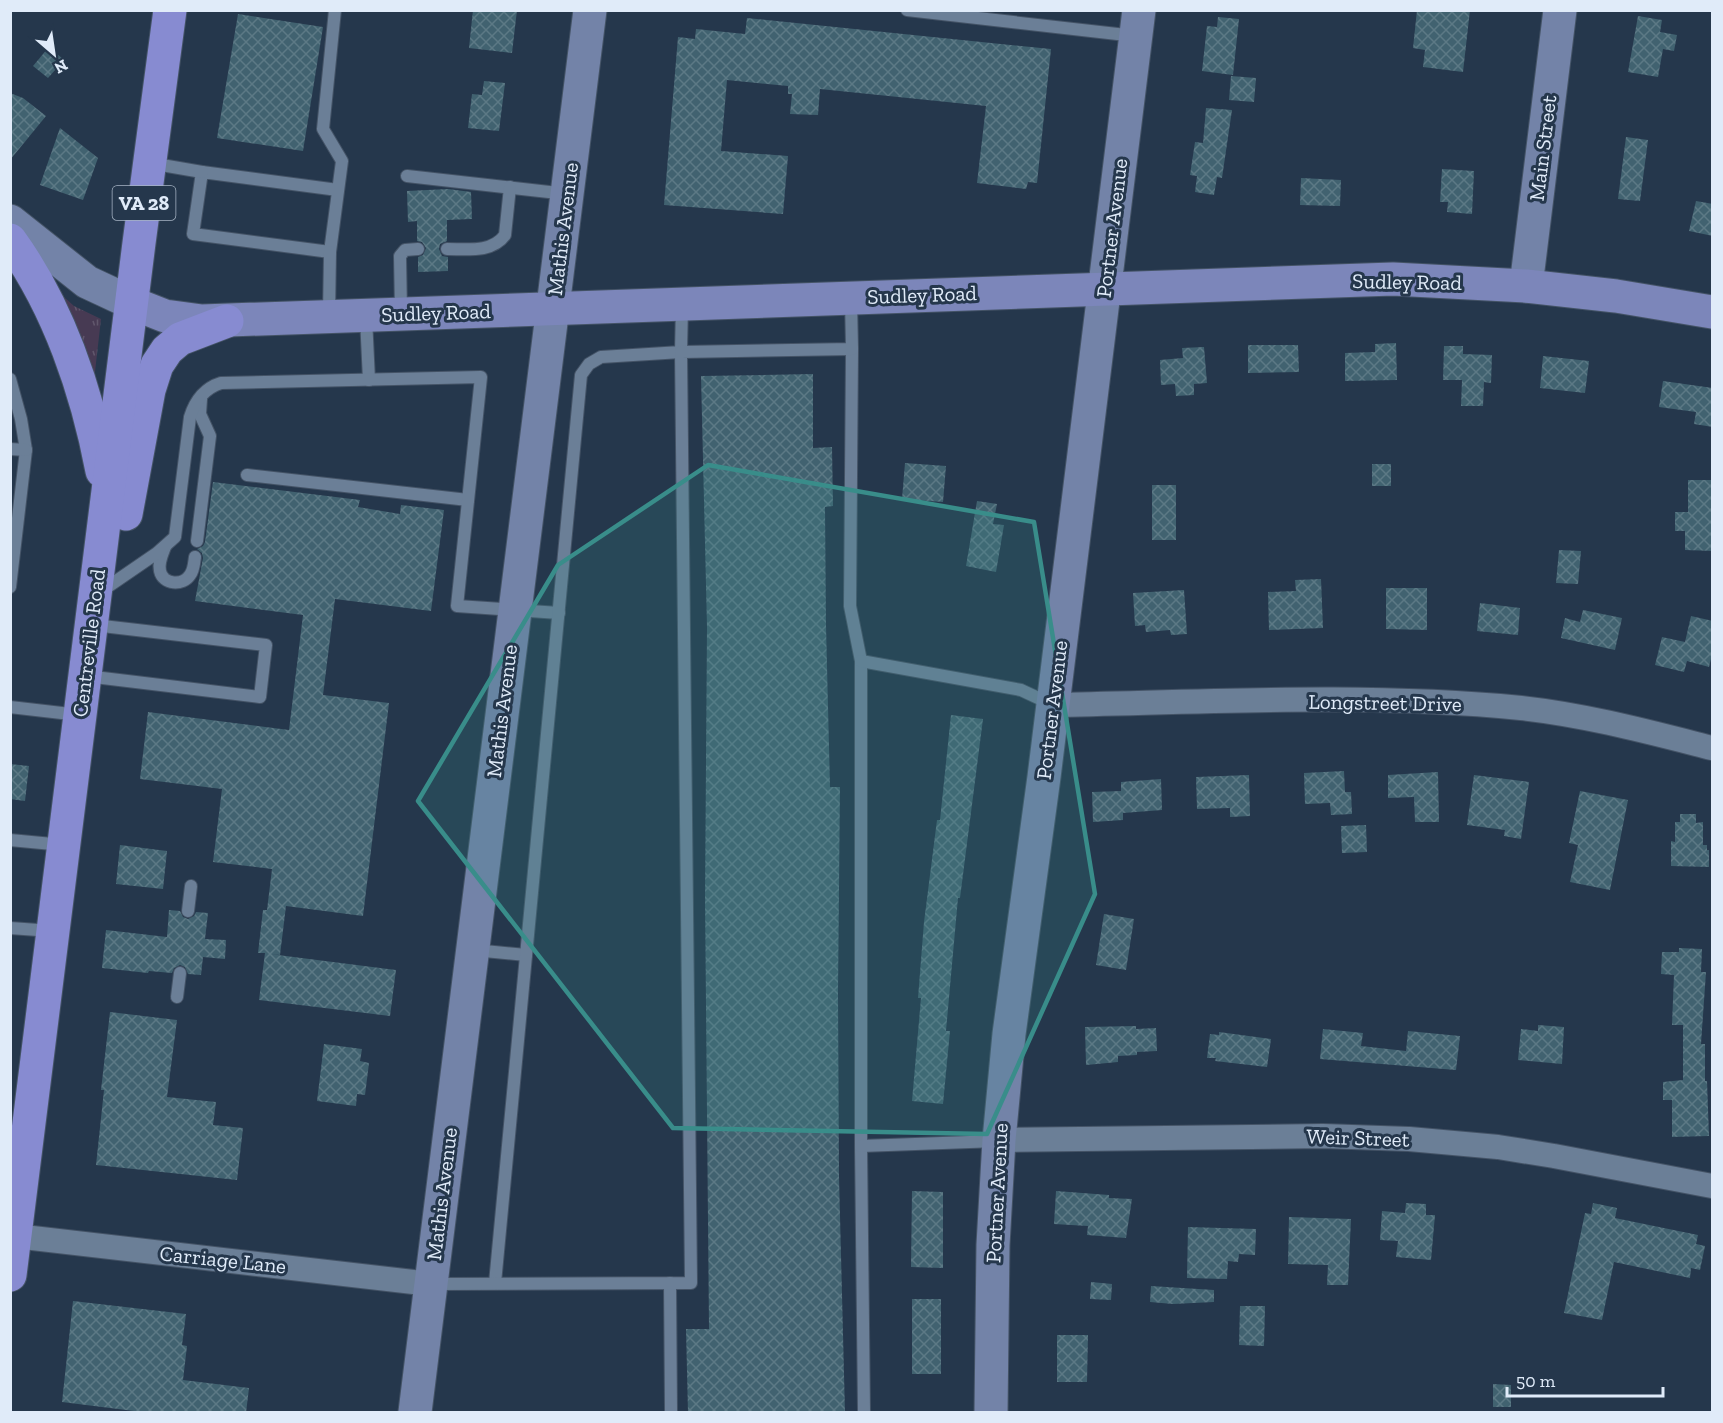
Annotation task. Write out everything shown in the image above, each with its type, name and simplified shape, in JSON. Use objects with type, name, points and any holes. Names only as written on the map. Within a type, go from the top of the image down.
[{"type":"highway","name":"Centreville Road","points":[[10,1275],[15,1236],[21,1109],[53,931],[170,10]]},
{"type":"highway","points":[[10,240],[44,296],[61,333],[94,433],[107,499]]},
{"type":"highway","points":[[94,607],[122,541],[148,390],[157,365],[167,350],[180,339],[227,321]]},
{"type":"main road","name":"Sudley Road","points":[[132,303],[178,319],[227,321],[1393,279],[1526,286],[1616,296],[1713,312]]},
{"type":"street","name":"Mathis Avenue","points":[[415,1413],[590,10]]},
{"type":"street","name":"Main Street","points":[[1526,286],[1560,10]]},
{"type":"street","name":"Portner Avenue","points":[[991,1413],[993,1245],[999,1140],[1009,1034],[1138,23]]},
{"type":"street","points":[[10,221],[87,282],[132,303]]},
{"type":"street","name":"Longstreet Drive","points":[[1052,705],[1382,700],[1460,704],[1522,709],[1578,717],[1713,748]]},
{"type":"street","name":"Weir Street","points":[[999,1140],[1313,1136],[1409,1139],[1520,1150],[1713,1186]]},
{"type":"street","name":"Carriage Lane","points":[[15,1236],[431,1284]]},
{"type":"lane","points":[[328,317],[330,252],[342,160],[323,129],[335,10]]},
{"type":"lane","points":[[907,10],[1138,23]]},
{"type":"lane","points":[[150,163],[338,190]]},
{"type":"lane","points":[[202,172],[194,234],[330,252]]},
{"type":"lane","points":[[407,176],[567,194]]},
{"type":"lane","points":[[447,249],[483,248],[495,245],[501,240],[505,235],[510,188]]},
{"type":"lane","points":[[401,314],[400,256],[405,250],[418,249]]},
{"type":"lane","points":[[851,298],[850,606],[861,661],[861,1146],[864,1413]]},
{"type":"lane","points":[[431,1284],[691,1283],[682,304]]},
{"type":"lane","points":[[366,315],[369,380]]},
{"type":"lane","points":[[495,1283],[581,375],[589,364],[601,357],[681,352],[852,349]]},
{"type":"lane","points":[[85,676],[260,696],[266,645],[94,607],[106,588],[165,547],[175,537],[189,423],[195,404],[202,395],[221,383],[481,377],[457,606],[559,613]]},
{"type":"lane","points":[[10,379],[21,419],[26,450],[10,586]]},
{"type":"lane","points":[[197,541],[210,436],[200,414],[202,395]]},
{"type":"lane","points":[[10,448],[26,450]]},
{"type":"lane","points":[[247,475],[468,500]]},
{"type":"lane","points":[[165,547],[160,559],[159,571],[171,582],[179,583],[189,578],[194,568],[195,557]]},
{"type":"lane","points":[[861,661],[1021,690],[1052,705]]},
{"type":"lane","points":[[10,707],[80,715]]},
{"type":"lane","points":[[10,840],[64,846]]},
{"type":"lane","points":[[188,911],[191,886]]},
{"type":"lane","points":[[10,928],[53,931]]},
{"type":"lane","points":[[472,950],[526,955]]},
{"type":"lane","points":[[177,997],[180,973]]},
{"type":"lane","points":[[861,1146],[999,1140]]},
{"type":"lane","points":[[670,1283],[671,1413]]},
{"type":"highlighted area","points":[[708,465],[1034,522],[1095,894],[987,1134],[673,1128],[418,801],[558,565]]},
{"type":"green space","points":[[55,289],[74,306],[101,319],[92,398]]},
{"type":"building","points":[[473,10],[517,10],[512,53],[469,48]]},
{"type":"building","points":[[1417,10],[1470,10],[1463,72],[1423,67],[1425,50],[1413,48]]},
{"type":"building","points":[[238,14],[323,27],[303,151],[217,138]]},
{"type":"building","points":[[1638,16],[1662,20],[1660,32],[1677,35],[1674,51],[1663,49],[1658,77],[1628,72]]},
{"type":"building","points":[[1218,17],[1239,19],[1233,75],[1202,71],[1207,26],[1217,27]]},
{"type":"building","points":[[747,18],[1051,49],[1037,183],[1028,182],[1026,189],[977,183],[986,106],[820,89],[818,115],[790,114],[792,94],[788,94],[788,86],[727,80],[721,151],[788,156],[783,214],[664,205],[678,37],[695,39],[696,29],[745,34]]},
{"type":"building","points":[[49,47],[64,60],[48,78],[33,66]]},
{"type":"building","points":[[1231,76],[1256,78],[1254,102],[1229,100]]},
{"type":"building","points":[[484,81],[505,83],[499,131],[468,128],[472,94],[482,95]]},
{"type":"building","points":[[10,93],[23,98],[46,116],[10,160]]},
{"type":"building","points":[[1206,108],[1232,110],[1222,178],[1217,177],[1214,195],[1195,192],[1197,176],[1190,175],[1195,142],[1203,143]]},
{"type":"building","points":[[60,128],[98,158],[83,200],[40,185]]},
{"type":"building","points":[[1626,137],[1648,140],[1640,201],[1618,199]]},
{"type":"building","points":[[1442,169],[1474,171],[1472,214],[1447,212],[1448,202],[1440,202]]},
{"type":"building","points":[[1301,178],[1341,180],[1340,206],[1300,205]]},
{"type":"building","points":[[448,189],[471,192],[472,219],[447,220],[447,241],[440,244],[439,249],[442,256],[448,257],[448,271],[418,272],[418,257],[423,255],[426,248],[422,242],[417,241],[417,221],[408,222],[407,191]]},
{"type":"building","points":[[1696,201],[1713,204],[1713,236],[1689,231]]},
{"type":"building","points":[[1396,343],[1397,380],[1345,381],[1345,353],[1375,352],[1375,344]]},
{"type":"building","points":[[1248,345],[1298,345],[1299,372],[1248,373]]},
{"type":"building","points":[[1444,346],[1463,346],[1463,354],[1492,355],[1491,383],[1484,382],[1483,406],[1461,406],[1462,380],[1443,380]]},
{"type":"building","points":[[1204,347],[1207,383],[1194,384],[1194,395],[1176,396],[1175,384],[1161,385],[1160,360],[1183,358],[1182,348]]},
{"type":"building","points":[[1543,356],[1589,361],[1585,393],[1540,388]]},
{"type":"building","points":[[813,374],[813,448],[832,447],[833,506],[825,507],[826,625],[830,787],[840,787],[839,1176],[845,1413],[688,1413],[686,1329],[709,1329],[705,898],[707,627],[701,376]]},
{"type":"building","points":[[1663,381],[1713,388],[1713,427],[1694,424],[1696,412],[1659,407]]},
{"type":"building","points":[[905,463],[946,466],[943,502],[902,499]]},
{"type":"building","points":[[1372,464],[1391,464],[1391,486],[1372,486]]},
{"type":"building","points":[[1688,480],[1713,480],[1713,551],[1685,550],[1685,531],[1675,531],[1675,512],[1688,512]]},
{"type":"building","points":[[213,482],[360,500],[358,507],[400,514],[401,505],[444,510],[431,611],[335,599],[323,695],[389,703],[363,916],[286,906],[280,955],[270,954],[396,970],[390,1016],[259,1000],[265,953],[258,953],[263,910],[267,910],[272,869],[213,862],[222,789],[140,779],[148,712],[289,730],[303,615],[195,601],[203,558],[202,553],[197,549],[205,542]]},
{"type":"building","points":[[1152,485],[1176,485],[1176,540],[1152,540]]},
{"type":"building","points":[[977,501],[997,504],[993,524],[1004,525],[996,572],[966,566]]},
{"type":"building","points":[[1559,550],[1581,551],[1578,584],[1556,583]]},
{"type":"building","points":[[1321,579],[1323,628],[1269,630],[1268,592],[1296,591],[1295,580]]},
{"type":"building","points":[[1386,588],[1427,588],[1427,630],[1386,629]]},
{"type":"building","points":[[1184,590],[1187,634],[1171,635],[1170,630],[1146,632],[1145,625],[1135,626],[1133,593]]},
{"type":"building","points":[[1480,603],[1520,608],[1518,635],[1477,631]]},
{"type":"building","points":[[1583,610],[1622,618],[1615,650],[1561,638],[1565,618],[1580,622]]},
{"type":"building","points":[[1691,616],[1713,621],[1713,651],[1709,667],[1687,661],[1684,672],[1655,665],[1662,637],[1685,642]]},
{"type":"building","points":[[951,715],[983,719],[960,898],[958,898],[946,1031],[950,1031],[943,1104],[912,1101],[921,998],[918,998],[924,922],[937,820],[940,820]]},
{"type":"building","points":[[10,764],[29,766],[25,801],[10,799]]},
{"type":"building","points":[[1344,771],[1345,792],[1351,792],[1352,814],[1331,815],[1330,803],[1305,804],[1304,773]]},
{"type":"building","points":[[1438,772],[1439,822],[1415,822],[1414,797],[1388,798],[1388,775]]},
{"type":"building","points":[[1249,775],[1250,816],[1230,817],[1230,808],[1197,809],[1196,777]]},
{"type":"building","points":[[1474,775],[1529,782],[1521,839],[1504,836],[1505,830],[1467,825]]},
{"type":"building","points":[[1161,779],[1162,810],[1123,813],[1123,820],[1093,822],[1092,792],[1121,791],[1121,782]]},
{"type":"building","points":[[1580,791],[1628,800],[1610,890],[1570,882],[1578,845],[1569,843]]},
{"type":"building","points":[[1680,814],[1696,814],[1696,823],[1703,822],[1703,845],[1707,845],[1707,850],[1709,850],[1709,867],[1671,866],[1671,841],[1675,842],[1675,822],[1680,822]]},
{"type":"building","points":[[1366,825],[1367,852],[1342,853],[1341,826]]},
{"type":"building","points":[[120,845],[167,851],[163,889],[116,884]]},
{"type":"building","points":[[169,910],[180,911],[183,917],[188,919],[196,912],[208,913],[205,939],[226,940],[225,959],[203,957],[201,975],[188,974],[185,967],[180,965],[174,968],[172,973],[102,968],[106,930],[167,937]]},
{"type":"building","points":[[1104,914],[1134,919],[1126,970],[1096,965]]},
{"type":"building","points":[[1679,948],[1702,949],[1701,972],[1706,972],[1701,1044],[1705,1044],[1709,1136],[1672,1137],[1672,1100],[1663,1100],[1663,1082],[1683,1080],[1683,1025],[1672,1025],[1674,975],[1661,974],[1662,952],[1679,952]]},
{"type":"building","points":[[110,1012],[177,1020],[167,1097],[216,1102],[213,1125],[243,1128],[237,1180],[96,1165],[104,1090],[101,1090]]},
{"type":"building","points":[[1538,1025],[1564,1027],[1562,1064],[1518,1060],[1521,1029],[1538,1031]]},
{"type":"building","points":[[1136,1026],[1136,1029],[1156,1028],[1157,1051],[1118,1056],[1118,1062],[1086,1065],[1085,1027]]},
{"type":"building","points":[[1323,1029],[1363,1033],[1361,1046],[1406,1051],[1408,1031],[1460,1036],[1456,1070],[1320,1059]]},
{"type":"building","points":[[1219,1032],[1271,1039],[1267,1067],[1207,1058],[1210,1034],[1219,1035]]},
{"type":"building","points":[[324,1044],[362,1049],[360,1061],[369,1063],[365,1095],[357,1094],[356,1106],[317,1101]]},
{"type":"building","points":[[912,1191],[943,1192],[943,1268],[911,1267]]},
{"type":"building","points":[[1056,1191],[1132,1199],[1126,1238],[1087,1235],[1088,1226],[1054,1224]]},
{"type":"building","points":[[1406,1203],[1426,1204],[1426,1215],[1435,1215],[1431,1260],[1396,1257],[1398,1241],[1380,1240],[1382,1211],[1405,1213]]},
{"type":"building","points":[[1593,1203],[1617,1208],[1615,1218],[1698,1235],[1696,1244],[1705,1246],[1700,1270],[1691,1268],[1690,1278],[1614,1262],[1602,1320],[1564,1313],[1585,1213],[1591,1214]]},
{"type":"building","points":[[1289,1217],[1351,1219],[1348,1285],[1327,1285],[1328,1265],[1288,1264]]},
{"type":"building","points":[[1188,1227],[1256,1229],[1255,1255],[1239,1254],[1238,1262],[1228,1261],[1227,1279],[1187,1278]]},
{"type":"building","points":[[1091,1282],[1112,1284],[1111,1300],[1090,1299]]},
{"type":"building","points":[[1151,1286],[1214,1290],[1214,1302],[1173,1304],[1150,1302]]},
{"type":"building","points":[[912,1299],[941,1299],[941,1374],[912,1374]]},
{"type":"building","points":[[73,1301],[186,1314],[182,1345],[187,1346],[183,1380],[249,1388],[246,1413],[150,1413],[62,1402]]},
{"type":"building","points":[[1240,1306],[1265,1306],[1264,1346],[1239,1345]]},
{"type":"building","points":[[1057,1335],[1088,1335],[1087,1382],[1057,1382]]},
{"type":"building","points":[[1493,1384],[1511,1385],[1511,1407],[1493,1407]]}]
